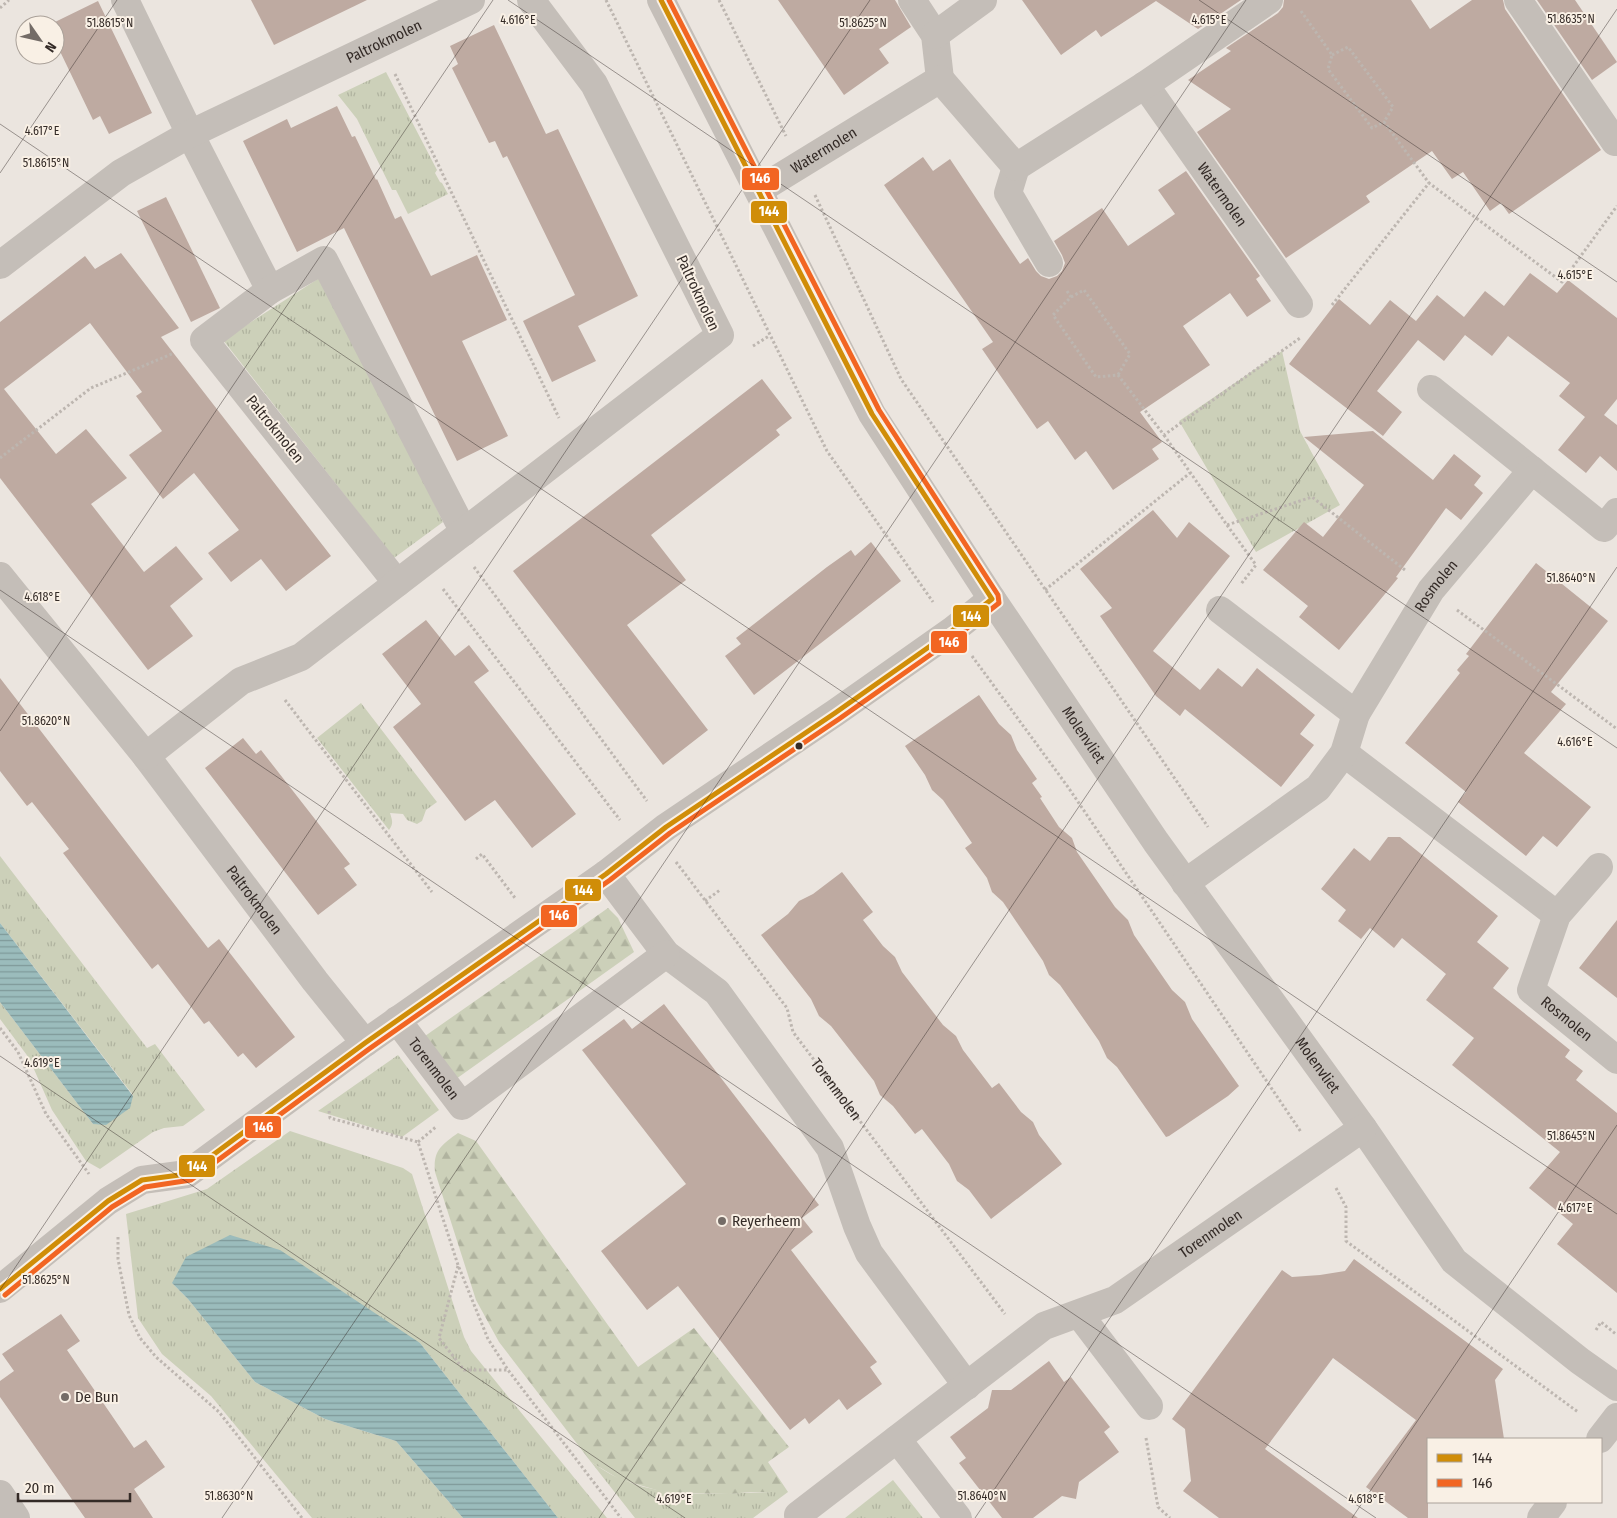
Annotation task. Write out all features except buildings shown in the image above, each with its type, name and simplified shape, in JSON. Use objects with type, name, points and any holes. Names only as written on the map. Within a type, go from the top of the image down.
[{"type":"street","points":[[125,0],[190,134],[270,290]]},
{"type":"street","name":"Paltrokmolen","points":[[0,265],[121,173],[190,134],[471,0]]},
{"type":"street","name":"Paltrokmolen","points":[[146,756],[241,682],[301,657],[720,336],[594,84],[531,0]]},
{"type":"street","name":"Molenvliet","points":[[661,0],[872,414],[992,599],[1185,883],[1363,1128],[1454,1261],[1580,1361],[1617,1387]]},
{"type":"street","points":[[912,0],[934,35],[940,79],[1016,168]]},
{"type":"street","points":[[934,35],[983,0]]},
{"type":"street","points":[[1050,263],[1008,193],[1016,168],[1145,85],[1269,0]]},
{"type":"street","points":[[1518,0],[1615,142]]},
{"type":"street","name":"Watermolen","points":[[759,190],[940,79]]},
{"type":"street","name":"Watermolen","points":[[1145,85],[1299,304]]},
{"type":"street","points":[[204,340],[270,290],[324,260],[459,536]]},
{"type":"street","name":"Paltrokmolen","points":[[204,340],[397,583]]},
{"type":"street","points":[[1431,389],[1604,528],[1617,512]]},
{"type":"street","name":"Rosmolen","points":[[1185,883],[1318,788],[1344,754],[1356,714],[1430,590],[1532,470]]},
{"type":"street","name":"Paltrokmolen","points":[[0,576],[146,756],[315,981],[364,1043]]},
{"type":"street","points":[[0,1289],[108,1201],[142,1180],[187,1174],[364,1043],[606,874],[654,836],[953,630],[992,599]]},
{"type":"street","points":[[1220,610],[1356,714]]},
{"type":"street","points":[[1344,754],[1557,915]]},
{"type":"street","name":"Rosmolen","points":[[1599,867],[1557,915],[1530,990],[1617,1060]]},
{"type":"street","points":[[606,874],[666,954],[717,992],[830,1148],[857,1226],[869,1252],[967,1386]]},
{"type":"street","name":"Torenmolen","points":[[397,1020],[462,1106],[666,954]]},
{"type":"street","name":"Torenmolen","points":[[798,1516],[1044,1326],[1115,1300],[1363,1128]]},
{"type":"street","points":[[1079,1314],[1149,1406]]},
{"type":"street","points":[[1601,1438],[1617,1417]]},
{"type":"street","points":[[897,1439],[958,1518]]},
{"type":"street","points":[[0,1494],[16,1518]]},
{"type":"street","points":[[1541,1518],[1553,1503]]},
{"type":"path","points":[[0,8],[9,0]]},
{"type":"path","points":[[719,0],[800,164],[900,379],[1226,852]]},
{"type":"path","points":[[1299,8],[1332,54]]},
{"type":"path","points":[[380,43],[574,448]]},
{"type":"path","points":[[1348,47],[1393,107],[1384,122],[1372,128],[1328,68],[1332,54],[1348,47]]},
{"type":"path","points":[[1384,122],[1429,183]]},
{"type":"path","points":[[1071,297],[1084,290],[1130,354],[1118,375]]},
{"type":"path","points":[[0,458],[91,388],[204,340]]},
{"type":"path","points":[[1164,435],[1256,565],[1220,610]]},
{"type":"path","points":[[1045,590],[1190,473]]},
{"type":"path","points":[[1227,525],[1312,497],[1430,590],[1617,729]]},
{"type":"path","points":[[459,536],[654,836]]},
{"type":"path","points":[[424,563],[654,836]]},
{"type":"path","points":[[263,672],[432,892]]},
{"type":"path","name":"Torenmolen","points":[[654,836],[786,1008],[793,1032],[1025,1340]]},
{"type":"path","points":[[476,859],[482,854],[534,924]]},
{"type":"path","points":[[705,900],[720,890]]},
{"type":"path","points":[[0,1028],[18,1052],[46,1114],[115,1212],[118,1259],[129,1315],[140,1338],[156,1357],[219,1412],[302,1518]]},
{"type":"path","points":[[327,1070],[330,1118],[418,1142],[458,1265],[488,1339],[508,1370],[621,1518]]},
{"type":"path","points":[[458,1265],[439,1338],[464,1370],[508,1370]]},
{"type":"path","points":[[1149,1406],[1146,1435],[1158,1506],[1170,1518]]},
{"type":"green space","points":[[386,72],[437,170],[435,173],[448,194],[408,214],[396,190],[392,190],[357,119],[338,95]]},
{"type":"green space","points":[[324,275],[443,522],[394,558],[223,340]]},
{"type":"green space","points":[[1282,351],[1300,431],[1340,505],[1256,552],[1179,421]]},
{"type":"green space","points":[[361,703],[437,802],[426,810],[422,821],[417,824],[407,820],[403,814],[390,813],[392,823],[389,830],[317,738]]},
{"type":"green space","points":[[0,856],[147,1048],[155,1044],[205,1110],[183,1126],[164,1128],[153,1132],[100,1169],[86,1161],[52,1110],[29,1058],[0,1019],[0,1002],[93,1124],[133,1095],[0,923]]},
{"type":"green space","points":[[608,908],[618,918],[634,952],[456,1079],[425,1036]]},
{"type":"green space","points":[[398,1055],[439,1110],[402,1137],[318,1111]]},
{"type":"green space","points":[[290,1131],[403,1168],[412,1174],[464,1337],[471,1351],[607,1518],[558,1518],[420,1343],[172,1283],[188,1299],[255,1382],[325,1419],[396,1441],[463,1518],[312,1518],[211,1396],[162,1354],[138,1318],[126,1214],[207,1189]]},
{"type":"green space","points":[[458,1133],[476,1141],[638,1367],[694,1328],[789,1447],[768,1462],[788,1492],[729,1494],[660,1491],[619,1479],[591,1462],[499,1342],[476,1300],[435,1172],[435,1159],[439,1149]]},
{"type":"green space","points":[[591,1462],[621,1479],[662,1491],[704,1494],[788,1492],[753,1518],[635,1518]]},
{"type":"green space","points":[[893,1480],[923,1518],[845,1518]]},
{"type":"water","points":[[0,923],[133,1096],[130,1108],[106,1125],[93,1124],[0,1002]]},
{"type":"water","points":[[230,1235],[280,1250],[420,1343],[558,1518],[463,1518],[396,1441],[325,1419],[255,1382],[188,1299],[172,1283],[186,1257]]},
{"type":"transit line","name":"144","points":[[0,1289],[108,1201],[142,1180],[187,1174],[365,1043],[606,874],[666,827],[835,713],[953,630],[992,599],[872,414],[661,0]]},
{"type":"transit line","name":"146","points":[[5,1295],[112,1207],[145,1187],[191,1180],[369,1049],[610,880],[670,833],[839,719],[957,636],[999,603],[998,595],[879,410],[669,0]]},
{"type":"place","name":"Reyerheem","points":[[722,1221]]},
{"type":"place","name":"De Bun","points":[[65,1397]]}]
